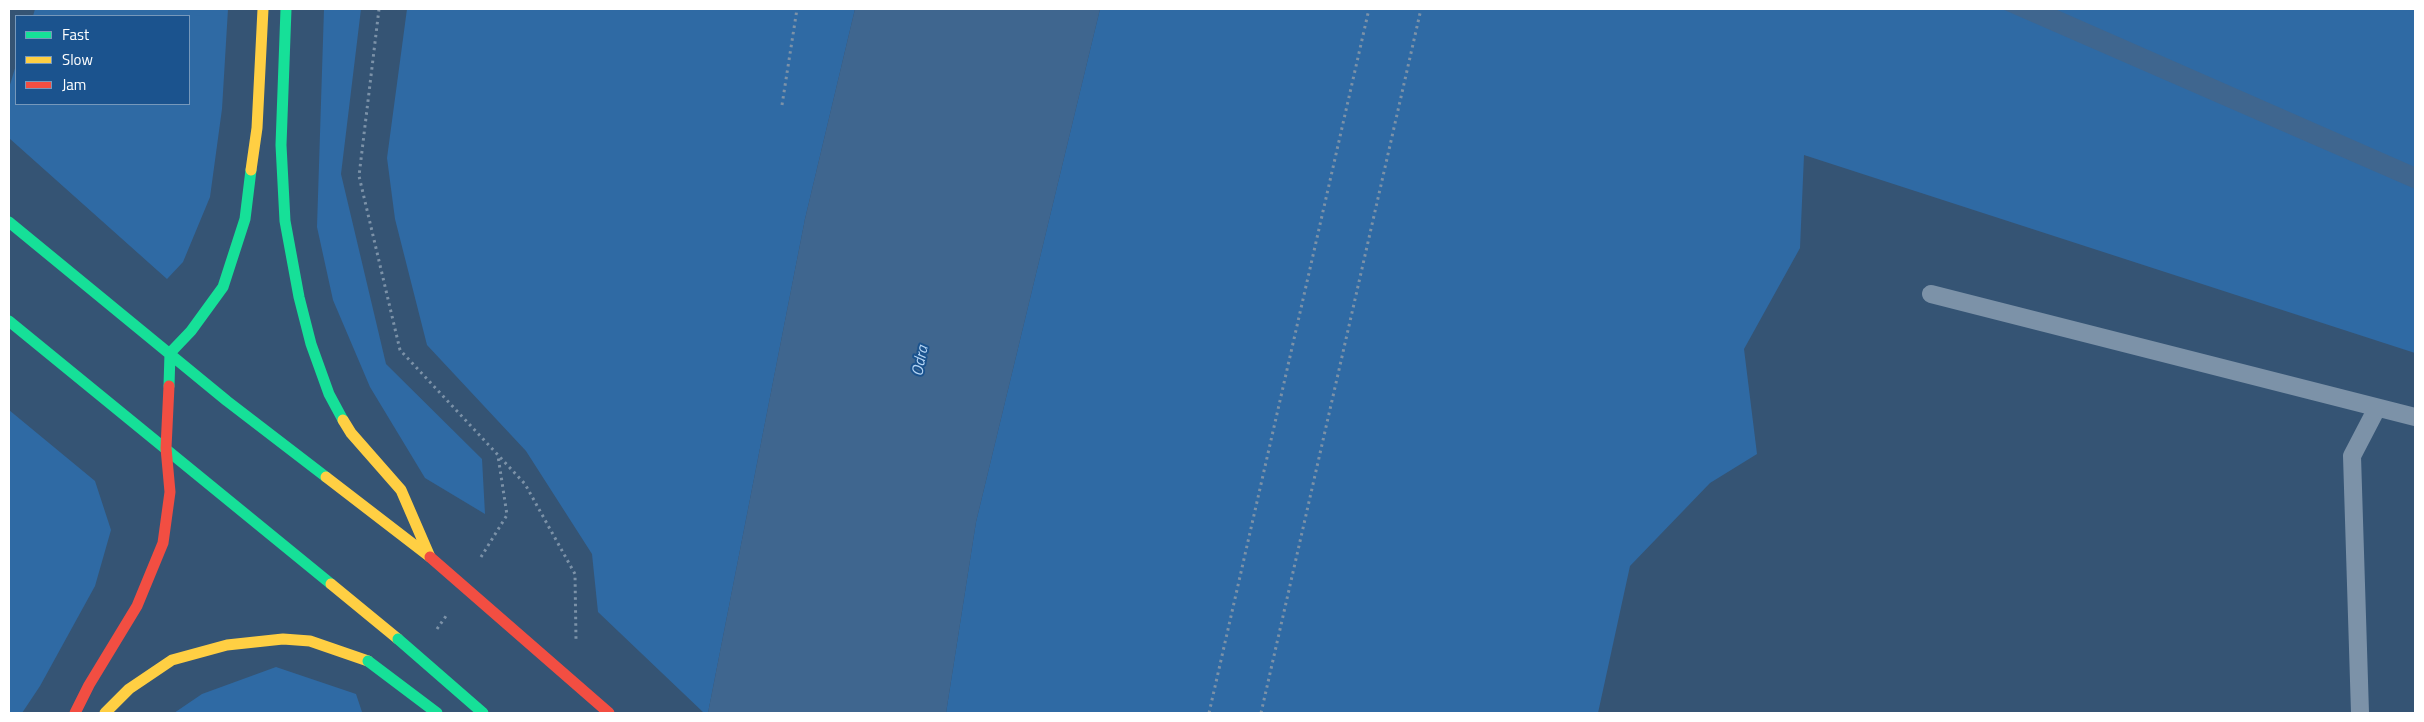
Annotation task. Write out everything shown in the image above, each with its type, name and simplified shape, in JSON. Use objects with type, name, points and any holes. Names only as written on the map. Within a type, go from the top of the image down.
[{"type":"main road","points":[[75,713],[89,685],[137,606],[163,543],[170,492],[166,448],[170,353],[191,330],[223,287],[244,219],[257,128],[264,9]]},
{"type":"main road","points":[[286,9],[280,145],[282,184],[285,220],[299,297],[311,344],[329,394],[351,433],[400,490],[430,557]]},
{"type":"main road","points":[[9,222],[227,401],[430,557],[609,713]]},
{"type":"main road","points":[[9,321],[398,639],[483,713]]},
{"type":"main road","points":[[105,713],[147,674],[172,660],[227,645],[283,639],[310,641],[368,661],[436,713]]},
{"type":"lane","points":[[1931,294],[2415,417]]},
{"type":"lane","points":[[2360,713],[2352,456],[2378,408]]},
{"type":"path","points":[[379,9],[359,176],[400,350],[525,484],[575,574]]},
{"type":"path","points":[[782,104],[797,9]]},
{"type":"path","points":[[1209,713],[1369,9]]},
{"type":"path","points":[[1261,713],[1421,9]]},
{"type":"shaded area","points":[[35,9],[228,9],[222,109],[210,197],[183,262],[167,279],[9,138],[9,88],[15,68],[15,105],[190,105],[190,15],[33,15]]},
{"type":"shaded area","points":[[324,9],[361,9],[341,174],[386,364],[482,459],[485,514],[425,478],[370,387],[333,300],[317,227]]},
{"type":"shaded area","points":[[407,9],[855,9],[805,219],[708,713],[704,713],[598,612],[592,554],[526,451],[427,345],[395,219],[387,158]]},
{"type":"shaded area","points":[[1100,9],[2415,9],[2415,353],[1804,155],[1800,248],[1744,349],[1757,454],[1710,483],[1630,566],[1598,713],[946,713],[976,522]]},
{"type":"shaded area","points":[[9,410],[95,481],[111,530],[95,586],[40,686],[22,713],[9,713]]},
{"type":"shaded area","points":[[276,667],[356,694],[362,712],[174,713],[202,694]]},
{"type":"water","name":"Odra","points":[[855,9],[1100,9],[976,522],[946,713],[708,713],[805,219]]},
{"type":"water","points":[[2002,9],[2055,9],[2415,167],[2415,189]]},
{"type":"traffic: fast","points":[[286,9],[281,145],[285,221],[299,297],[311,344],[329,394],[343,420]]},
{"type":"traffic: fast","points":[[169,386],[170,353],[191,331],[223,287],[245,219],[251,170]]},
{"type":"traffic: fast","points":[[9,222],[227,401],[326,477]]},
{"type":"traffic: fast","points":[[9,321],[331,584]]},
{"type":"traffic: fast","points":[[398,639],[483,713]]},
{"type":"traffic: fast","points":[[368,661],[437,713]]},
{"type":"traffic: slow","points":[[251,170],[257,128],[263,9]]},
{"type":"traffic: slow","points":[[343,420],[351,433],[401,490],[430,557]]},
{"type":"traffic: slow","points":[[326,477],[430,557]]},
{"type":"traffic: slow","points":[[331,584],[398,639]]},
{"type":"traffic: slow","points":[[105,713],[129,689],[172,660],[227,645],[283,639],[310,641],[368,661]]},
{"type":"traffic: jam","points":[[75,713],[89,685],[137,606],[163,543],[170,492],[166,448],[169,386]]},
{"type":"traffic: jam","points":[[430,557],[609,713]]}]
